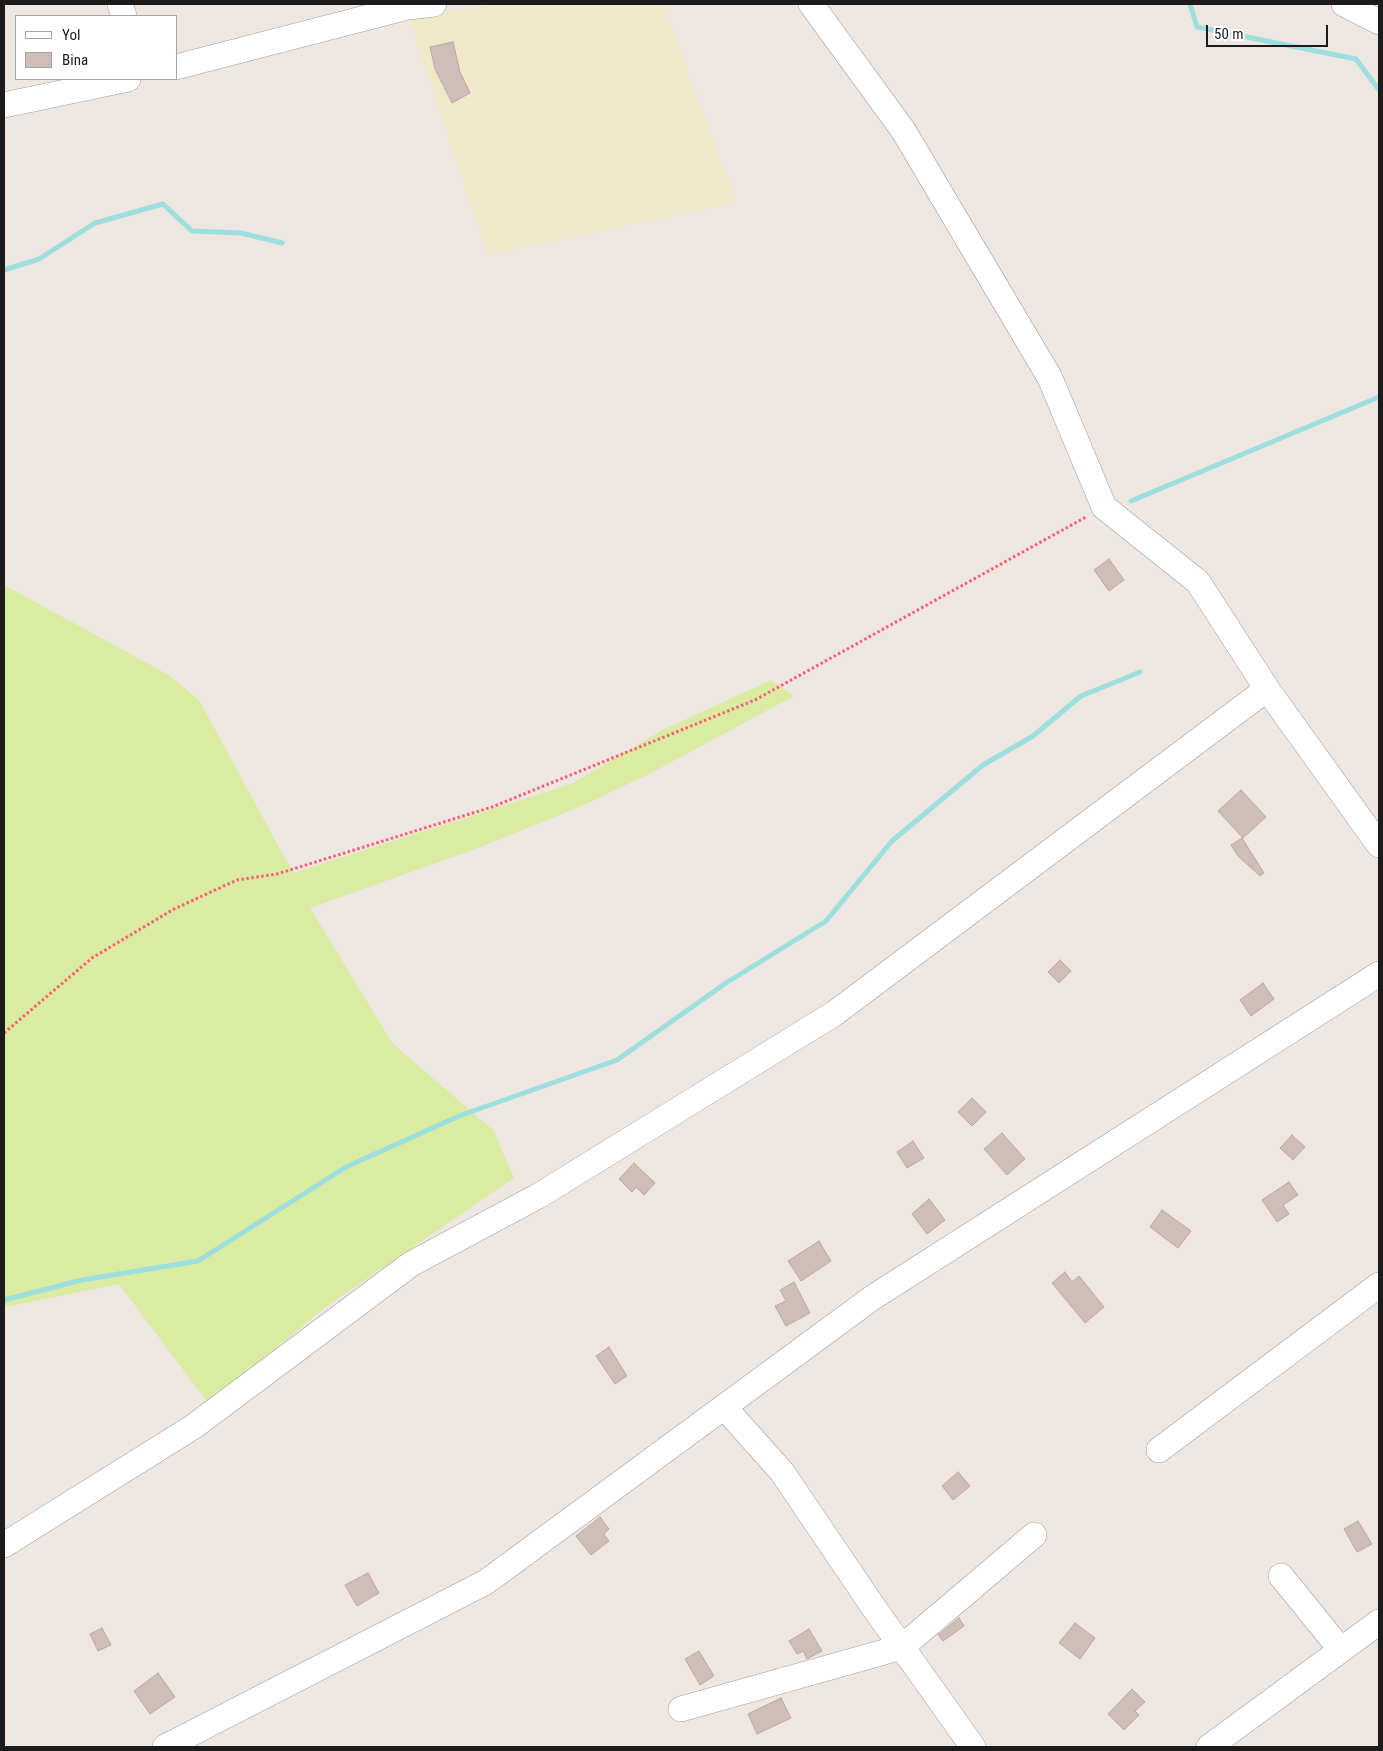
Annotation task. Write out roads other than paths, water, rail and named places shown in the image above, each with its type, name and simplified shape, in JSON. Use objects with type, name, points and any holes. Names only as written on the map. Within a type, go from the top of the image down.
[{"type":"street","points":[[178,66],[398,10],[434,4]]},
{"type":"street","points":[[811,4],[902,130],[1050,378],[1104,507],[1198,582],[1267,689],[1379,845]]},
{"type":"street","points":[[1344,4],[1379,22]]},
{"type":"street","points":[[4,105],[123,80]]},
{"type":"street","points":[[4,1545],[193,1427],[411,1264],[540,1195],[835,1012],[1267,689]]},
{"type":"street","points":[[165,1747],[486,1582],[872,1298],[1379,974]]},
{"type":"street","points":[[1158,1450],[1379,1285]]},
{"type":"street","points":[[724,1407],[782,1472],[973,1747]]},
{"type":"street","points":[[681,1709],[902,1647],[1034,1535]]},
{"type":"street","points":[[1281,1576],[1340,1650]]},
{"type":"street","points":[[1209,1747],[1379,1622]]},
{"type":"waterway","points":[[1190,4],[1197,27],[1356,59],[1379,90]]},
{"type":"waterway","points":[[4,270],[39,259],[95,223],[163,204],[192,231],[241,233],[282,243]]},
{"type":"waterway","points":[[1131,501],[1379,397]]},
{"type":"waterway","points":[[4,1300],[82,1280],[198,1261],[346,1167],[459,1116],[617,1060],[726,983],[826,921],[892,841],[983,765],[1033,736],[1081,696],[1140,672]]}]
